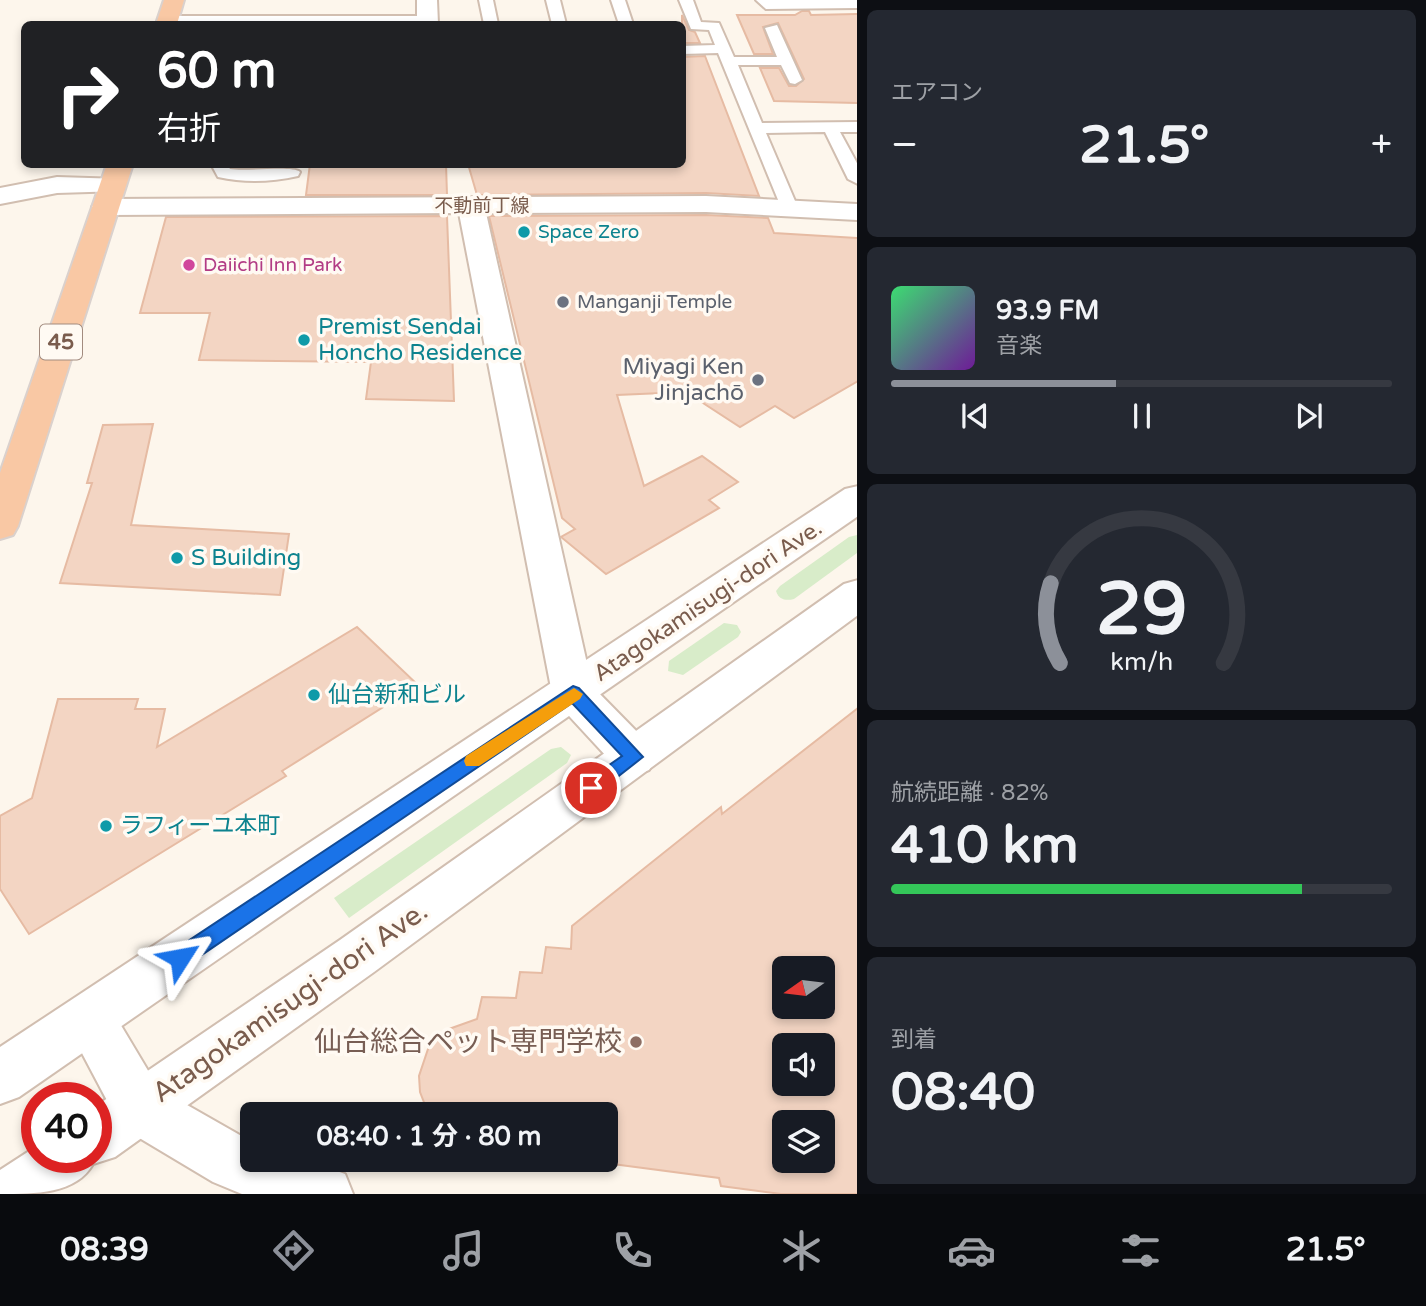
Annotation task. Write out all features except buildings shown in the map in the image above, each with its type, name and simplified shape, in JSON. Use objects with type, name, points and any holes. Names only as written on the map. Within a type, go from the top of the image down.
[{"type":"highway","points":[[168,21],[174,0]]},
{"type":"highway","name":"45","points":[[0,526],[113,185]]},
{"type":"street","points":[[427,0],[428,21]]},
{"type":"street","name":"不動前丁線","points":[[0,196],[57,185],[113,185],[471,206],[706,204],[857,212]]},
{"type":"street","points":[[471,206],[573,693],[634,757]]},
{"type":"street","name":"Atagokamisugi-dori Ave.","points":[[0,1078],[573,693],[857,498]]},
{"type":"street","name":"Atagokamisugi-dori Ave.","points":[[112,1127],[634,757],[857,594]]},
{"type":"street","points":[[89,1019],[140,1108],[232,1163],[325,1194]]},
{"type":"street","points":[[14,1194],[45,1173]]},
{"type":"lane","points":[[486,0],[490,21]]},
{"type":"lane","points":[[554,0],[558,21]]},
{"type":"lane","points":[[618,0],[625,21]]},
{"type":"lane","points":[[686,0],[689,26],[714,26],[789,208]]},
{"type":"lane","points":[[763,0],[765,5],[857,4]]},
{"type":"lane","points":[[772,28],[796,80]]},
{"type":"lane","points":[[686,50],[786,61]]},
{"type":"lane","points":[[830,127],[856,179]]},
{"type":"lane","points":[[757,128],[857,127]]},
{"type":"lane","points":[[221,168],[224,173],[237,176],[255,177],[292,172]]},
{"type":"green space","points":[[857,535],[857,553],[794,599],[786,600],[779,596],[776,591],[780,586],[849,537]]},
{"type":"green space","points":[[724,623],[737,625],[741,632],[738,637],[683,675],[668,671],[669,661]]},
{"type":"green space","points":[[561,747],[571,755],[567,763],[349,918],[334,898],[551,749]]},
{"type":"slow traffic","points":[[473,761],[574,694]]},
{"type":"place","name":"Space Zero","points":[[524,232]]},
{"type":"place","name":"Daiichi Inn Park","points":[[189,265]]},
{"type":"place","name":"Manganji Temple","points":[[563,302]]},
{"type":"place","name":"Premist Sendai Honcho Residence","points":[[304,340]]},
{"type":"place","name":"Miyagi Ken Jinjachō","points":[[758,380]]},
{"type":"place","name":"S Building","points":[[177,558]]},
{"type":"place","name":"仙台新和ビル","points":[[314,695]]},
{"type":"place","name":"ラフィーユ本町","points":[[106,826]]},
{"type":"place","name":"仙台総合ペット専門学校","points":[[636,1042]]},
{"type":"route","points":[[180,958],[573,693],[634,757],[591,788]]}]
